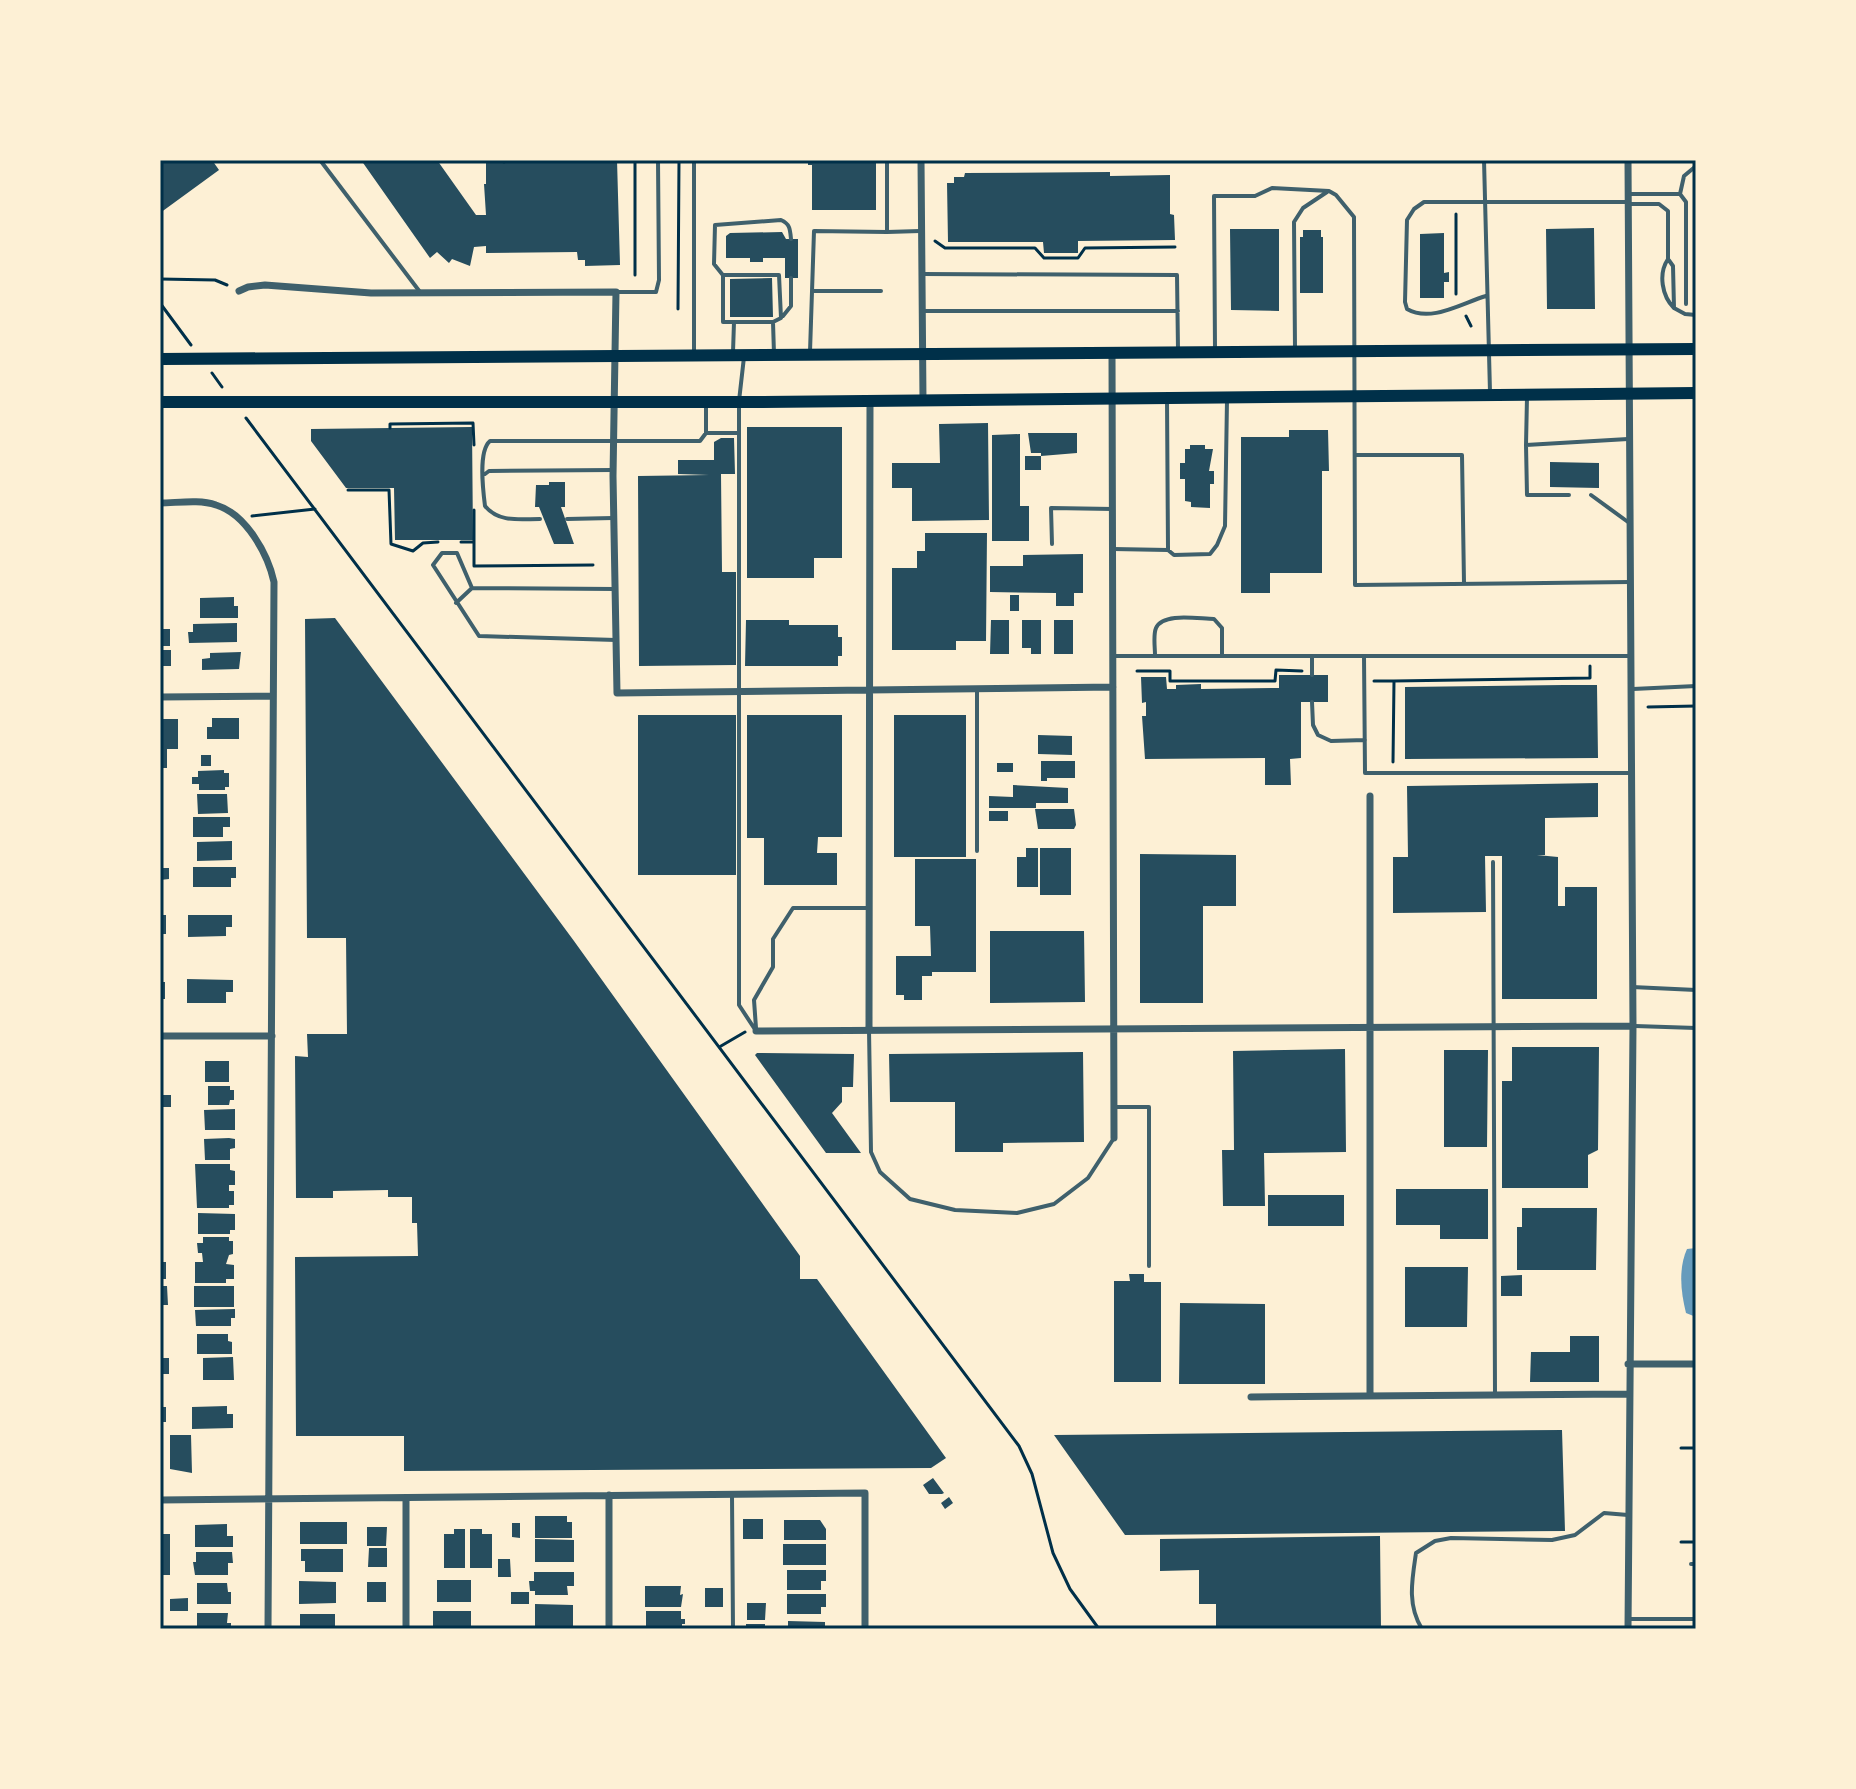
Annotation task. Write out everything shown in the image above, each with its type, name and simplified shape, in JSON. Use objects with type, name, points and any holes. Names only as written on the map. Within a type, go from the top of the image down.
[{"type":"main road","points":[[160,359],[1696,349]]},
{"type":"main road","points":[[160,402],[870,401],[1696,393]]},
{"type":"main road","points":[[160,408],[198,403]]},
{"type":"street","points":[[921,160],[923,400]]},
{"type":"street","points":[[1628,160],[1633,1026],[1628,1629]]},
{"type":"street","points":[[239,291],[265,285],[371,293],[616,292],[614,518],[617,693],[1113,687]]},
{"type":"street","points":[[1112,352],[1114,1138]]},
{"type":"street","points":[[869,1030],[870,401]]},
{"type":"street","points":[[160,503],[217,505],[231,512],[253,536],[274,582],[268,1629]]},
{"type":"street","points":[[160,697],[273,696]]},
{"type":"street","points":[[1370,796],[1370,1396]]},
{"type":"street","points":[[756,1031],[1633,1026]]},
{"type":"street","points":[[160,1036],[272,1036]]},
{"type":"street","points":[[1628,1364],[1696,1364]]},
{"type":"street","points":[[1251,1397],[1628,1394]]},
{"type":"street","points":[[160,1500],[865,1493],[865,1629]]},
{"type":"street","points":[[609,1495],[609,1629]]},
{"type":"street","points":[[406,1498],[406,1629]]},
{"type":"lane","points":[[320,160],[420,292]]},
{"type":"lane","points":[[616,292],[656,292],[659,280],[658,160]]},
{"type":"lane","points":[[694,160],[694,355]]},
{"type":"lane","points":[[887,160],[887,232]]},
{"type":"lane","points":[[1484,160],[1490,394]]},
{"type":"lane","points":[[1628,160],[1696,163]]},
{"type":"lane","points":[[1686,304],[1686,202],[1680,194],[1684,176],[1696,163]]},
{"type":"lane","points":[[1215,352],[1214,196],[1255,196],[1272,188],[1329,191],[1354,217],[1355,585],[1630,582]]},
{"type":"lane","points":[[1295,351],[1294,222],[1303,208],[1329,191]]},
{"type":"lane","points":[[1486,296],[1436,313],[1423,314],[1407,309],[1407,220],[1414,209],[1424,202],[1629,200],[1680,194]]},
{"type":"lane","points":[[1629,200],[1665,206],[1668,211],[1668,259],[1673,266],[1674,308]]},
{"type":"lane","points":[[791,239],[790,229],[781,220],[715,225],[714,264],[723,275],[723,322],[773,322],[781,318],[791,306],[791,278]]},
{"type":"lane","points":[[810,354],[814,231],[922,231]]},
{"type":"lane","points":[[1668,259],[1663,266],[1663,293],[1674,308],[1696,315]]},
{"type":"lane","points":[[922,274],[1177,275],[1178,352]]},
{"type":"lane","points":[[723,275],[779,275],[781,318]]},
{"type":"lane","points":[[812,291],[881,291]]},
{"type":"lane","points":[[922,311],[1178,311]]},
{"type":"lane","points":[[734,322],[739,355],[739,1005],[756,1031]]},
{"type":"lane","points":[[773,322],[774,354]]},
{"type":"lane","points":[[1527,394],[1527,495],[1569,495]]},
{"type":"lane","points":[[1113,549],[1168,550],[1174,555],[1210,554],[1217,545],[1225,526],[1227,397]]},
{"type":"lane","points":[[1167,398],[1168,550]]},
{"type":"lane","points":[[540,519],[506,519],[490,512],[484,501],[483,449],[490,441],[700,441],[706,433],[706,401]]},
{"type":"lane","points":[[706,433],[739,433]]},
{"type":"lane","points":[[1526,445],[1630,439]]},
{"type":"lane","points":[[1355,455],[1462,455],[1464,583]]},
{"type":"lane","points":[[485,474],[489,471],[614,470]]},
{"type":"lane","points":[[1591,495],[1630,523]]},
{"type":"lane","points":[[1052,544],[1051,508],[1113,509]]},
{"type":"lane","points":[[567,519],[614,518]]},
{"type":"lane","points":[[472,588],[457,553],[442,553],[433,565],[479,636],[616,640]]},
{"type":"lane","points":[[456,603],[472,588],[615,589]]},
{"type":"lane","points":[[1155,656],[1155,631],[1158,624],[1167,619],[1214,619],[1222,628],[1222,656]]},
{"type":"lane","points":[[1113,656],[1630,656]]},
{"type":"lane","points":[[1312,656],[1312,673]]},
{"type":"lane","points":[[1364,656],[1365,773],[1632,773]]},
{"type":"lane","points":[[1630,689],[1696,686]]},
{"type":"lane","points":[[977,688],[977,851]]},
{"type":"lane","points":[[1312,702],[1313,725],[1318,735],[1331,741],[1365,740]]},
{"type":"lane","points":[[1632,987],[1696,990],[1696,781]]},
{"type":"lane","points":[[1493,862],[1495,1395]]},
{"type":"lane","points":[[756,1031],[754,1000],[773,967],[773,939],[793,908],[870,908]]},
{"type":"lane","points":[[1633,1026],[1696,1028]]},
{"type":"lane","points":[[869,1030],[871,1152],[880,1172],[910,1199],[955,1210],[1017,1213],[1054,1204],[1088,1178],[1114,1138]]},
{"type":"lane","points":[[1114,1107],[1149,1107],[1149,1266]]},
{"type":"lane","points":[[732,1494],[733,1629]]},
{"type":"lane","points":[[1422,1629],[1413,1614],[1411,1583],[1416,1553],[1435,1541],[1451,1538],[1552,1540],[1575,1535],[1604,1513],[1628,1515]]},
{"type":"lane","points":[[1628,1619],[1696,1619]]},
{"type":"path","points":[[635,160],[635,275]]},
{"type":"path","points":[[678,309],[679,160]]},
{"type":"path","points":[[1455,202],[1456,297],[1471,326]]},
{"type":"path","points":[[922,231],[945,248],[1035,248],[1044,258],[1078,258],[1085,248],[1175,247]]},
{"type":"path","points":[[160,279],[215,280],[239,291]]},
{"type":"path","points":[[160,303],[170,317]]},
{"type":"path","points":[[390,428],[390,424],[473,423],[473,451]]},
{"type":"path","points":[[251,425],[1019,1446],[1032,1474],[1053,1553],[1070,1589],[1099,1629]]},
{"type":"path","points":[[348,490],[389,490],[391,544],[413,551],[423,543],[444,542]]},
{"type":"path","points":[[474,502],[474,566],[593,565]]},
{"type":"path","points":[[252,516],[315,509]]},
{"type":"path","points":[[459,542],[474,542]]},
{"type":"path","points":[[1364,681],[1590,678],[1590,661]]},
{"type":"path","points":[[1137,671],[1170,671],[1170,681],[1275,681],[1276,670],[1312,673]]},
{"type":"path","points":[[1394,681],[1394,773]]},
{"type":"path","points":[[1648,707],[1696,706]]},
{"type":"path","points":[[719,1047],[741,1033],[756,1031]]},
{"type":"path","points":[[1681,1448],[1696,1448]]},
{"type":"path","points":[[1681,1542],[1696,1542]]},
{"type":"water","points":[[1696,1248],[1696,1317],[1686,1313],[1681,1281],[1687,1249]]},
{"type":"building","points":[[160,160],[212,160],[219,170],[160,213]]},
{"type":"building","points":[[361,160],[437,160],[476,215],[486,215],[486,162],[617,160],[620,265],[585,266],[585,260],[578,260],[577,252],[486,253],[486,246],[474,247],[470,266],[452,259],[449,263],[437,252],[430,258]]},
{"type":"building","points":[[808,160],[876,160],[876,210],[812,210],[812,165],[808,165]]},
{"type":"building","points":[[1110,172],[1110,176],[1170,175],[1170,214],[1174,215],[1175,240],[1078,241],[1078,253],[1044,253],[1043,242],[948,242],[947,183],[954,183],[954,177],[964,177],[965,173]]},
{"type":"building","points":[[1594,228],[1595,309],[1547,309],[1546,229]]},
{"type":"building","points":[[1230,229],[1279,229],[1279,311],[1231,310]]},
{"type":"building","points":[[1303,230],[1321,230],[1323,293],[1300,293],[1300,237],[1303,237]]},
{"type":"building","points":[[782,232],[786,239],[798,239],[798,278],[785,278],[785,258],[763,258],[763,262],[750,262],[750,258],[726,258],[726,236],[730,233]]},
{"type":"building","points":[[1444,233],[1444,273],[1449,272],[1449,282],[1444,282],[1444,298],[1420,298],[1420,234]]},
{"type":"building","points":[[772,278],[773,317],[730,317],[730,279]]},
{"type":"building","points":[[988,423],[989,520],[912,521],[912,488],[892,488],[892,463],[940,463],[939,424]]},
{"type":"building","points":[[472,427],[473,540],[395,540],[394,488],[346,488],[311,441],[311,429]]},
{"type":"building","points":[[747,427],[842,427],[842,558],[814,558],[814,578],[747,578]]},
{"type":"building","points":[[1289,430],[1328,430],[1329,471],[1322,471],[1322,573],[1270,573],[1270,593],[1241,593],[1241,437],[1289,437]]},
{"type":"building","points":[[1028,433],[1077,433],[1077,453],[1041,456],[1041,453],[1031,453]]},
{"type":"building","points":[[1020,434],[1020,506],[1029,506],[1029,541],[992,541],[992,435]]},
{"type":"building","points":[[721,438],[734,438],[735,474],[721,474],[722,572],[736,572],[736,665],[639,666],[638,476],[709,475],[678,474],[678,460],[714,460],[714,442]]},
{"type":"building","points":[[1190,445],[1205,445],[1205,449],[1213,449],[1209,471],[1214,471],[1214,484],[1210,484],[1210,508],[1191,507],[1191,502],[1185,501],[1185,479],[1180,479],[1180,463],[1185,463],[1185,449],[1190,449]]},
{"type":"building","points":[[1025,456],[1041,456],[1041,470],[1025,470]]},
{"type":"building","points":[[1550,462],[1599,463],[1599,488],[1550,487]]},
{"type":"building","points":[[549,482],[565,482],[565,507],[561,507],[574,544],[554,544],[539,507],[535,507],[536,485],[549,485]]},
{"type":"building","points":[[925,533],[987,533],[986,641],[956,641],[956,650],[892,650],[892,568],[917,568],[917,551],[925,551]]},
{"type":"building","points":[[1083,554],[1083,593],[1074,593],[1074,606],[1056,606],[1056,593],[990,592],[990,566],[1023,566],[1023,555]]},
{"type":"building","points":[[1010,595],[1019,595],[1019,611],[1010,611]]},
{"type":"building","points":[[234,597],[238,618],[200,618],[200,598]]},
{"type":"building","points":[[335,618],[574,941],[800,1256],[800,1279],[817,1279],[946,1458],[931,1468],[404,1471],[404,1436],[296,1436],[295,1257],[418,1256],[417,1223],[412,1223],[412,1197],[388,1197],[388,1190],[333,1191],[333,1198],[296,1198],[295,1056],[308,1057],[307,1034],[347,1034],[346,938],[307,938],[305,619]]},
{"type":"building","points":[[746,620],[789,620],[789,625],[838,625],[838,637],[842,637],[842,656],[838,656],[838,666],[745,666]]},
{"type":"building","points":[[991,620],[1009,620],[1009,654],[990,654]]},
{"type":"building","points":[[1022,620],[1041,620],[1041,654],[1031,654],[1031,648],[1022,648]]},
{"type":"building","points":[[1054,620],[1073,620],[1073,654],[1054,654]]},
{"type":"building","points":[[237,623],[237,642],[189,643],[188,632],[193,632],[193,624]]},
{"type":"building","points":[[160,629],[170,629],[170,646],[160,646]]},
{"type":"building","points":[[160,650],[171,650],[171,666],[160,666]]},
{"type":"building","points":[[241,652],[239,669],[202,670],[202,659],[210,658],[210,653]]},
{"type":"building","points":[[1279,675],[1328,675],[1328,702],[1301,702],[1301,758],[1290,759],[1291,785],[1265,785],[1265,758],[1145,759],[1142,716],[1146,716],[1146,702],[1142,703],[1141,677],[1166,677],[1167,689],[1176,689],[1176,685],[1201,684],[1201,689],[1279,688]]},
{"type":"building","points":[[1597,685],[1598,758],[1405,759],[1405,687]]},
{"type":"building","points":[[638,715],[736,715],[736,875],[638,875]]},
{"type":"building","points":[[747,715],[842,715],[842,837],[818,837],[817,853],[837,853],[837,885],[764,885],[764,838],[747,838]]},
{"type":"building","points":[[894,715],[966,715],[966,857],[894,857]]},
{"type":"building","points":[[212,718],[239,718],[239,739],[207,739],[207,727],[212,727]]},
{"type":"building","points":[[160,719],[178,719],[178,749],[167,749],[167,768],[160,768]]},
{"type":"building","points":[[1038,735],[1072,736],[1072,755],[1038,754]]},
{"type":"building","points":[[201,755],[211,755],[211,766],[201,766]]},
{"type":"building","points":[[1041,761],[1075,761],[1075,778],[1047,778],[1047,781],[1041,781]]},
{"type":"building","points":[[997,763],[1013,763],[1013,772],[997,772]]},
{"type":"building","points":[[224,770],[224,773],[229,773],[229,787],[225,790],[199,790],[199,784],[192,784],[192,777],[198,777],[198,771]]},
{"type":"building","points":[[1598,783],[1598,817],[1545,818],[1545,855],[1537,855],[1558,857],[1558,906],[1565,906],[1565,887],[1597,887],[1597,999],[1502,999],[1502,856],[1485,856],[1486,912],[1393,913],[1393,857],[1408,857],[1407,786]]},
{"type":"building","points":[[1013,785],[1068,788],[1068,803],[1036,803],[1036,808],[989,808],[989,796],[1013,797]]},
{"type":"building","points":[[197,794],[227,794],[228,813],[198,814]]},
{"type":"building","points":[[1035,809],[1074,809],[1076,825],[1074,829],[1038,829]]},
{"type":"building","points":[[989,811],[1008,811],[1008,821],[989,821]]},
{"type":"building","points":[[193,817],[230,817],[230,827],[223,827],[223,837],[193,837]]},
{"type":"building","points":[[232,841],[232,860],[197,861],[197,842]]},
{"type":"building","points":[[1026,848],[1038,848],[1038,887],[1017,887],[1017,857],[1026,857]]},
{"type":"building","points":[[1040,848],[1071,848],[1071,895],[1040,895]]},
{"type":"building","points":[[1140,854],[1236,855],[1236,906],[1203,906],[1203,1003],[1140,1003]]},
{"type":"building","points":[[915,859],[976,859],[976,972],[932,972],[932,976],[922,976],[922,1000],[904,1000],[904,995],[896,995],[896,956],[931,956],[930,926],[915,926]]},
{"type":"building","points":[[193,867],[236,867],[236,878],[231,878],[231,887],[193,887]]},
{"type":"building","points":[[160,868],[169,868],[169,879],[160,880]]},
{"type":"building","points":[[160,915],[166,915],[166,934],[160,934]]},
{"type":"building","points":[[188,915],[232,915],[232,927],[226,927],[226,936],[188,937]]},
{"type":"building","points":[[990,931],[1084,931],[1085,1002],[990,1003]]},
{"type":"building","points":[[187,979],[233,980],[233,992],[226,992],[226,1003],[187,1003]]},
{"type":"building","points":[[160,982],[165,982],[165,999],[160,999]]},
{"type":"building","points":[[1512,1047],[1599,1047],[1598,1150],[1588,1155],[1588,1188],[1502,1188],[1502,1081],[1512,1081]]},
{"type":"building","points":[[1345,1049],[1346,1152],[1264,1153],[1265,1206],[1223,1206],[1222,1150],[1234,1150],[1233,1051]]},
{"type":"building","points":[[1444,1050],[1488,1050],[1487,1147],[1444,1147]]},
{"type":"building","points":[[1083,1052],[1084,1142],[1003,1143],[1003,1152],[955,1152],[955,1102],[890,1102],[889,1054]]},
{"type":"building","points":[[854,1054],[853,1087],[842,1087],[842,1102],[832,1113],[861,1153],[826,1153],[755,1055]]},
{"type":"building","points":[[205,1061],[229,1061],[229,1082],[205,1082]]},
{"type":"building","points":[[208,1086],[230,1086],[230,1090],[234,1090],[234,1100],[230,1100],[229,1105],[208,1105]]},
{"type":"building","points":[[160,1095],[171,1095],[171,1107],[160,1107]]},
{"type":"building","points":[[235,1109],[235,1130],[205,1130],[204,1110]]},
{"type":"building","points":[[204,1139],[235,1139],[235,1148],[230,1149],[230,1160],[205,1160]]},
{"type":"building","points":[[195,1164],[230,1164],[230,1170],[235,1171],[235,1185],[229,1185],[229,1191],[234,1191],[234,1205],[229,1205],[229,1208],[197,1208]]},
{"type":"building","points":[[1396,1189],[1488,1189],[1488,1239],[1440,1239],[1440,1225],[1396,1225]]},
{"type":"building","points":[[1268,1195],[1344,1195],[1344,1226],[1268,1226]]},
{"type":"building","points":[[1522,1208],[1597,1208],[1596,1270],[1517,1270],[1517,1227],[1522,1227]]},
{"type":"building","points":[[198,1213],[235,1214],[235,1230],[230,1230],[230,1234],[198,1234]]},
{"type":"building","points":[[203,1237],[229,1237],[229,1241],[233,1241],[233,1254],[229,1255],[226,1264],[234,1265],[234,1279],[226,1279],[226,1283],[195,1283],[195,1262],[203,1262],[197,1243],[203,1243]]},
{"type":"building","points":[[160,1262],[166,1262],[166,1279],[160,1279]]},
{"type":"building","points":[[1405,1267],[1468,1267],[1467,1327],[1405,1327]]},
{"type":"building","points":[[1129,1274],[1144,1274],[1144,1282],[1161,1282],[1161,1382],[1114,1382],[1114,1281],[1130,1281]]},
{"type":"building","points":[[1522,1275],[1522,1296],[1501,1296],[1501,1276]]},
{"type":"building","points":[[160,1286],[167,1286],[168,1305],[160,1305]]},
{"type":"building","points":[[194,1286],[234,1286],[234,1307],[194,1307]]},
{"type":"building","points":[[1180,1303],[1265,1304],[1265,1384],[1179,1384]]},
{"type":"building","points":[[235,1309],[231,1326],[196,1326],[195,1310]]},
{"type":"building","points":[[197,1334],[228,1334],[232,1354],[197,1354]]},
{"type":"building","points":[[1570,1336],[1599,1336],[1599,1382],[1530,1382],[1531,1352],[1570,1352]]},
{"type":"building","points":[[233,1357],[234,1380],[203,1380],[203,1358]]},
{"type":"building","points":[[160,1358],[169,1358],[169,1374],[160,1374]]},
{"type":"building","points":[[227,1406],[227,1414],[233,1414],[233,1428],[192,1429],[192,1407]]},
{"type":"building","points":[[160,1407],[166,1407],[166,1422],[160,1422]]},
{"type":"building","points":[[1562,1430],[1565,1531],[1125,1535],[1054,1435]]},
{"type":"building","points":[[170,1435],[191,1435],[192,1473],[170,1469]]},
{"type":"building","points":[[933,1478],[944,1493],[929,1494],[923,1485]]},
{"type":"building","points":[[949,1497],[953,1503],[945,1509],[941,1503]]},
{"type":"building","points":[[535,1516],[567,1516],[567,1522],[572,1522],[572,1538],[535,1538]]},
{"type":"building","points":[[743,1519],[763,1519],[763,1539],[743,1539]]},
{"type":"building","points":[[784,1520],[820,1520],[826,1529],[826,1540],[784,1540]]},
{"type":"building","points":[[300,1522],[347,1522],[347,1544],[300,1544]]},
{"type":"building","points":[[512,1523],[520,1523],[520,1538],[512,1537]]},
{"type":"building","points":[[227,1524],[227,1536],[233,1536],[233,1547],[195,1547],[195,1525]]},
{"type":"building","points":[[367,1527],[387,1527],[386,1546],[367,1546]]},
{"type":"building","points":[[454,1529],[465,1529],[465,1568],[444,1568],[444,1534],[454,1534]]},
{"type":"building","points":[[470,1529],[482,1529],[482,1534],[492,1534],[492,1568],[470,1568]]},
{"type":"building","points":[[160,1534],[170,1534],[170,1575],[160,1575]]},
{"type":"building","points":[[1380,1536],[1381,1629],[1216,1629],[1216,1604],[1199,1604],[1199,1570],[1160,1571],[1160,1539]]},
{"type":"building","points":[[535,1539],[574,1540],[574,1562],[535,1562]]},
{"type":"building","points":[[783,1544],[826,1544],[826,1565],[783,1565]]},
{"type":"building","points":[[369,1548],[387,1548],[387,1567],[368,1567]]},
{"type":"building","points":[[301,1549],[343,1549],[343,1572],[305,1572]]},
{"type":"building","points":[[196,1552],[232,1552],[233,1563],[228,1563],[228,1575],[195,1575],[193,1562],[196,1562]]},
{"type":"building","points":[[498,1559],[510,1559],[511,1577],[498,1577]]},
{"type":"building","points":[[787,1570],[826,1570],[826,1581],[821,1581],[821,1590],[787,1590]]},
{"type":"building","points":[[534,1572],[574,1572],[574,1586],[567,1586],[568,1595],[535,1595],[535,1591],[530,1591],[529,1581],[534,1581]]},
{"type":"building","points":[[437,1580],[471,1580],[471,1602],[437,1602]]},
{"type":"building","points":[[299,1581],[336,1582],[336,1603],[299,1604]]},
{"type":"building","points":[[367,1582],[386,1582],[386,1602],[367,1602]]},
{"type":"building","points":[[197,1583],[227,1583],[231,1604],[197,1604]]},
{"type":"building","points":[[645,1586],[681,1586],[681,1607],[645,1607]]},
{"type":"building","points":[[705,1588],[723,1588],[723,1607],[705,1607]]},
{"type":"building","points":[[511,1592],[529,1592],[529,1604],[511,1604]]},
{"type":"building","points":[[787,1594],[826,1594],[826,1607],[821,1607],[821,1614],[787,1614]]},
{"type":"building","points":[[188,1598],[188,1611],[170,1611],[170,1599]]},
{"type":"building","points":[[747,1603],[766,1603],[765,1620],[747,1620]]},
{"type":"building","points":[[535,1604],[573,1605],[573,1628],[535,1628]]},
{"type":"building","points":[[433,1611],[471,1611],[471,1629],[433,1629]]},
{"type":"building","points":[[646,1611],[681,1611],[685,1624],[682,1624],[682,1629],[646,1629]]},
{"type":"building","points":[[197,1613],[228,1613],[227,1623],[231,1623],[231,1629],[197,1629]]},
{"type":"building","points":[[300,1614],[335,1614],[335,1629],[300,1629]]},
{"type":"building","points":[[788,1621],[825,1622],[825,1629],[788,1629]]},
{"type":"building","points":[[746,1624],[765,1624],[765,1629],[746,1629]]}]
